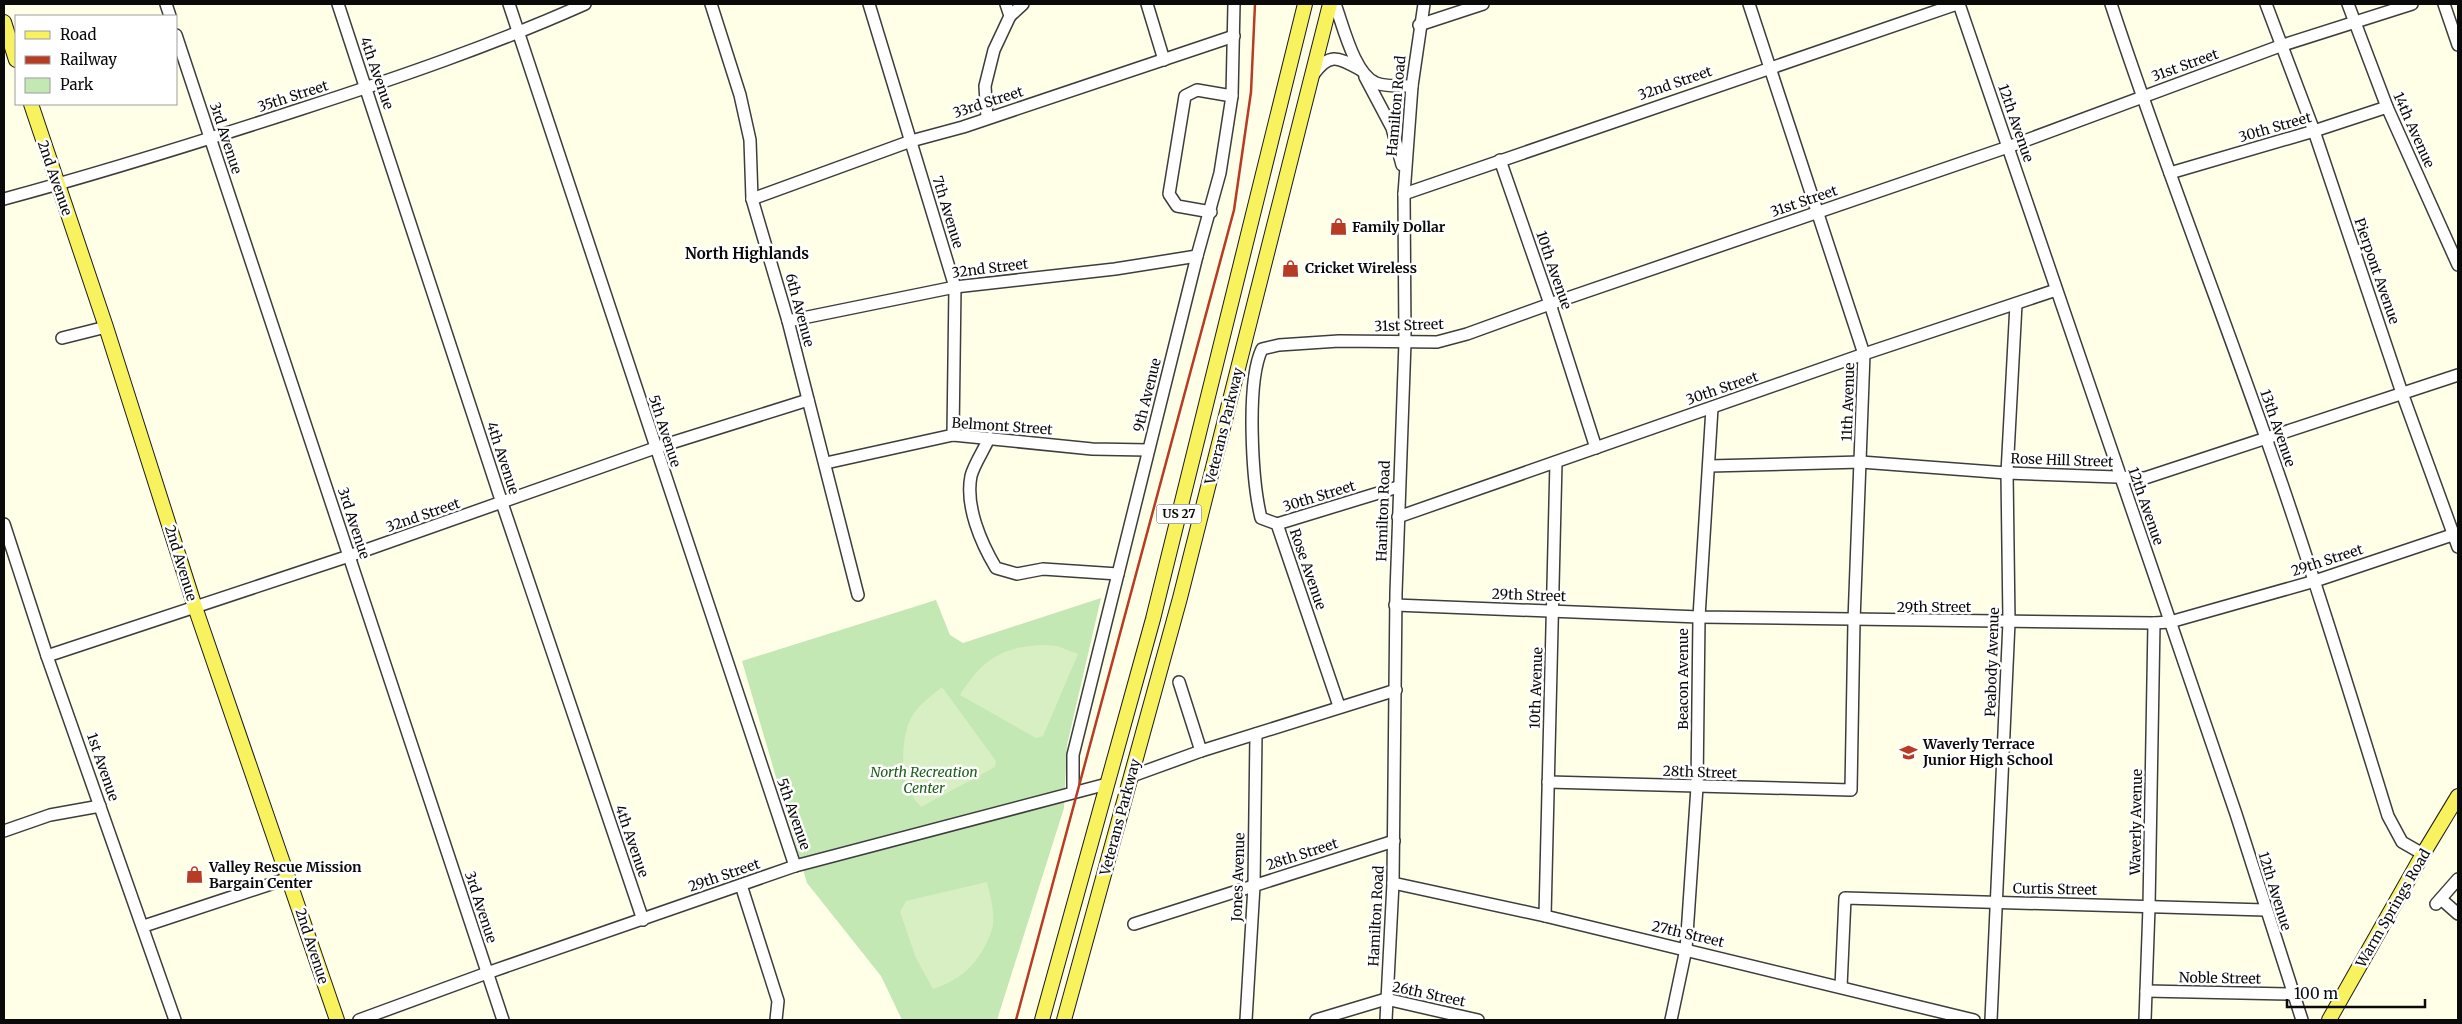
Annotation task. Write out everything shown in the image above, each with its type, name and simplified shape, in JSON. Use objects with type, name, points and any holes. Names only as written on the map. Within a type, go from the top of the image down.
[{"type":"main road","name":"Veterans Parkway","points":[[1042,1020],[1153,619],[1305,4]]},
{"type":"main road","name":"Veterans Parkway","points":[[1064,1020],[1132,776],[1226,421],[1330,4]]},
{"type":"main road","points":[[4,22],[15,57]]},
{"type":"main road","name":"2nd Avenue","points":[[31,105],[106,327],[194,607],[337,1020]]},
{"type":"main road","name":"Warm Springs Road","points":[[2329,1020],[2458,796]]},
{"type":"street","name":"4th Avenue","points":[[338,4],[502,503],[643,920]]},
{"type":"street","name":"5th Avenue","points":[[509,4],[795,866]]},
{"type":"street","name":"35th Street","points":[[4,199],[211,138],[366,88],[520,33],[585,4]]},
{"type":"street","name":"6th Avenue","points":[[711,4],[740,95],[750,140],[752,199],[788,321],[826,463],[858,595]]},
{"type":"street","name":"7th Avenue","points":[[869,4],[955,287],[953,435]]},
{"type":"street","points":[[1006,4],[1010,16]]},
{"type":"street","points":[[987,118],[985,86],[994,50],[1010,16],[1023,4]]},
{"type":"street","points":[[1147,4],[1164,60]]},
{"type":"street","name":"9th Avenue","points":[[1073,792],[1073,756],[1148,450],[1220,173],[1232,96],[1234,4]]},
{"type":"street","points":[[1335,4],[1362,71],[1392,128],[1405,176]]},
{"type":"street","name":"Hamilton Road","points":[[1386,1020],[1393,883],[1396,690],[1395,605],[1405,342],[1404,194],[1412,86],[1419,26],[1424,4]]},
{"type":"street","points":[[1419,26],[1483,4]]},
{"type":"street","name":"11th Avenue","points":[[1749,4],[1771,66],[1864,354],[1854,621],[1851,790]]},
{"type":"street","name":"32nd Street","points":[[1404,194],[1771,66],[1958,4]]},
{"type":"street","name":"12th Avenue","points":[[1958,4],[2236,814],[2265,910],[2302,1020]]},
{"type":"street","name":"13th Avenue","points":[[2111,4],[2142,97],[2266,438],[2315,581],[2388,816],[2402,842],[2423,854]]},
{"type":"street","name":"Pierpont Avenue","points":[[2266,4],[2280,46],[2314,131],[2402,393],[2456,534],[2458,547]]},
{"type":"street","name":"14th Avenue","points":[[2348,4],[2387,107],[2458,265]]},
{"type":"street","name":"31st Street","points":[[1252,419],[1256,361],[1262,349],[1279,345],[1339,341],[1437,342],[1467,334],[2008,147],[2280,46],[2412,4]]},
{"type":"street","points":[[2444,4],[2458,44]]},
{"type":"street","name":"33rd Street","points":[[752,199],[911,141],[987,118],[1234,36]]},
{"type":"street","name":"3rd Avenue","points":[[178,40],[502,1020]]},
{"type":"street","points":[[1312,76],[1321,64],[1328,59],[1338,58],[1362,71],[1374,82],[1412,86]]},
{"type":"street","points":[[1211,212],[1177,206],[1169,194],[1185,96],[1197,90],[1232,96]]},
{"type":"street","name":"30th Street","points":[[2170,172],[2314,131],[2387,107]]},
{"type":"street","name":"10th Avenue","points":[[1500,160],[1550,304],[1596,448]]},
{"type":"street","name":"32nd Street","points":[[788,321],[955,287],[1197,256]]},
{"type":"street","name":"30th Street","points":[[1398,516],[1864,354],[2056,290]]},
{"type":"street","name":"Peabody Avenue","points":[[1991,1020],[2009,622],[2007,472],[2016,304]]},
{"type":"street","points":[[62,338],[106,327]]},
{"type":"street","name":"Rose Hill Street","points":[[1709,466],[1861,462],[2007,472],[2145,478],[2458,375]]},
{"type":"street","name":"32nd Street","points":[[48,656],[349,556],[655,448],[808,400]]},
{"type":"street","name":"Beacon Avenue","points":[[1671,1020],[1686,949],[1697,787],[1698,617],[1712,408]]},
{"type":"street","name":"Rose Avenue","points":[[1252,419],[1256,499],[1261,518],[1277,524],[1339,706]]},
{"type":"street","name":"Belmont Street","points":[[826,463],[953,435],[1092,449],[1148,450]]},
{"type":"street","points":[[989,438],[971,476],[971,503],[984,548],[996,568],[1017,574],[1043,569],[1118,574]]},
{"type":"street","name":"10th Avenue","points":[[1545,916],[1556,462]]},
{"type":"street","name":"30th Street","points":[[1277,524],[1398,487]]},
{"type":"street","name":"1st Avenue","points":[[4,524],[175,1020]]},
{"type":"street","name":"29th Street","points":[[1395,605],[1854,621],[2170,622],[2315,581],[2456,534]]},
{"type":"street","name":"Waverly Avenue","points":[[2145,1020],[2150,907],[2154,623]]},
{"type":"street","points":[[1180,682],[1202,751]]},
{"type":"street","points":[[1132,776],[1339,706],[1396,690]]},
{"type":"street","name":"Jones Avenue","points":[[1246,1020],[1254,886],[1256,734]]},
{"type":"street","name":"28th Street","points":[[1548,782],[1851,790]]},
{"type":"street","name":"29th Street","points":[[359,1020],[487,973],[795,866],[1107,784]]},
{"type":"street","points":[[4,831],[50,815],[100,806]]},
{"type":"street","name":"28th Street","points":[[1134,924],[1394,841]]},
{"type":"street","points":[[144,926],[289,878]]},
{"type":"street","points":[[2458,879],[2438,901],[2458,914]]},
{"type":"street","name":"27th Street","points":[[1393,883],[1686,949],[1974,1020]]},
{"type":"street","points":[[741,885],[778,1000],[776,1020]]},
{"type":"street","name":"Curtis Street","points":[[1841,986],[1845,898],[2265,910]]},
{"type":"street","name":"Noble Street","points":[[2146,991],[2292,994]]},
{"type":"street","name":"26th Street","points":[[1316,1020],[1386,999],[1478,1020]]},
{"type":"green space","name":"North Recreation Center","points":[[1101,598],[1067,745],[1064,808],[997,1020],[902,1020],[881,976],[807,883],[742,661],[936,600],[950,635],[963,643]]},
{"type":"green space","points":[[1042,645],[1057,646],[1078,654],[1043,736],[1036,738],[960,695],[976,673],[994,658],[1015,649]]},
{"type":"green space","points":[[942,687],[996,761],[995,767],[921,807],[906,784],[903,765],[904,744],[908,725],[917,709]]},
{"type":"green space","points":[[987,882],[992,904],[993,925],[985,946],[970,968],[964,973],[950,982],[933,989],[916,958],[900,912],[906,901]]},
{"type":"railway","points":[[1016,1020],[1234,210],[1251,92],[1255,4]]},
{"type":"place","name":"Family Dollar","points":[[1338,227]]},
{"type":"place","name":"Cricket Wireless","points":[[1291,268]]},
{"type":"place","name":"Waverly Terrace Junior High School","points":[[1909,752]]},
{"type":"place","name":"Valley Rescue Mission Bargain Center","points":[[195,875]]},
{"type":"district","name":"North Highlands","points":[[747,254]]}]
